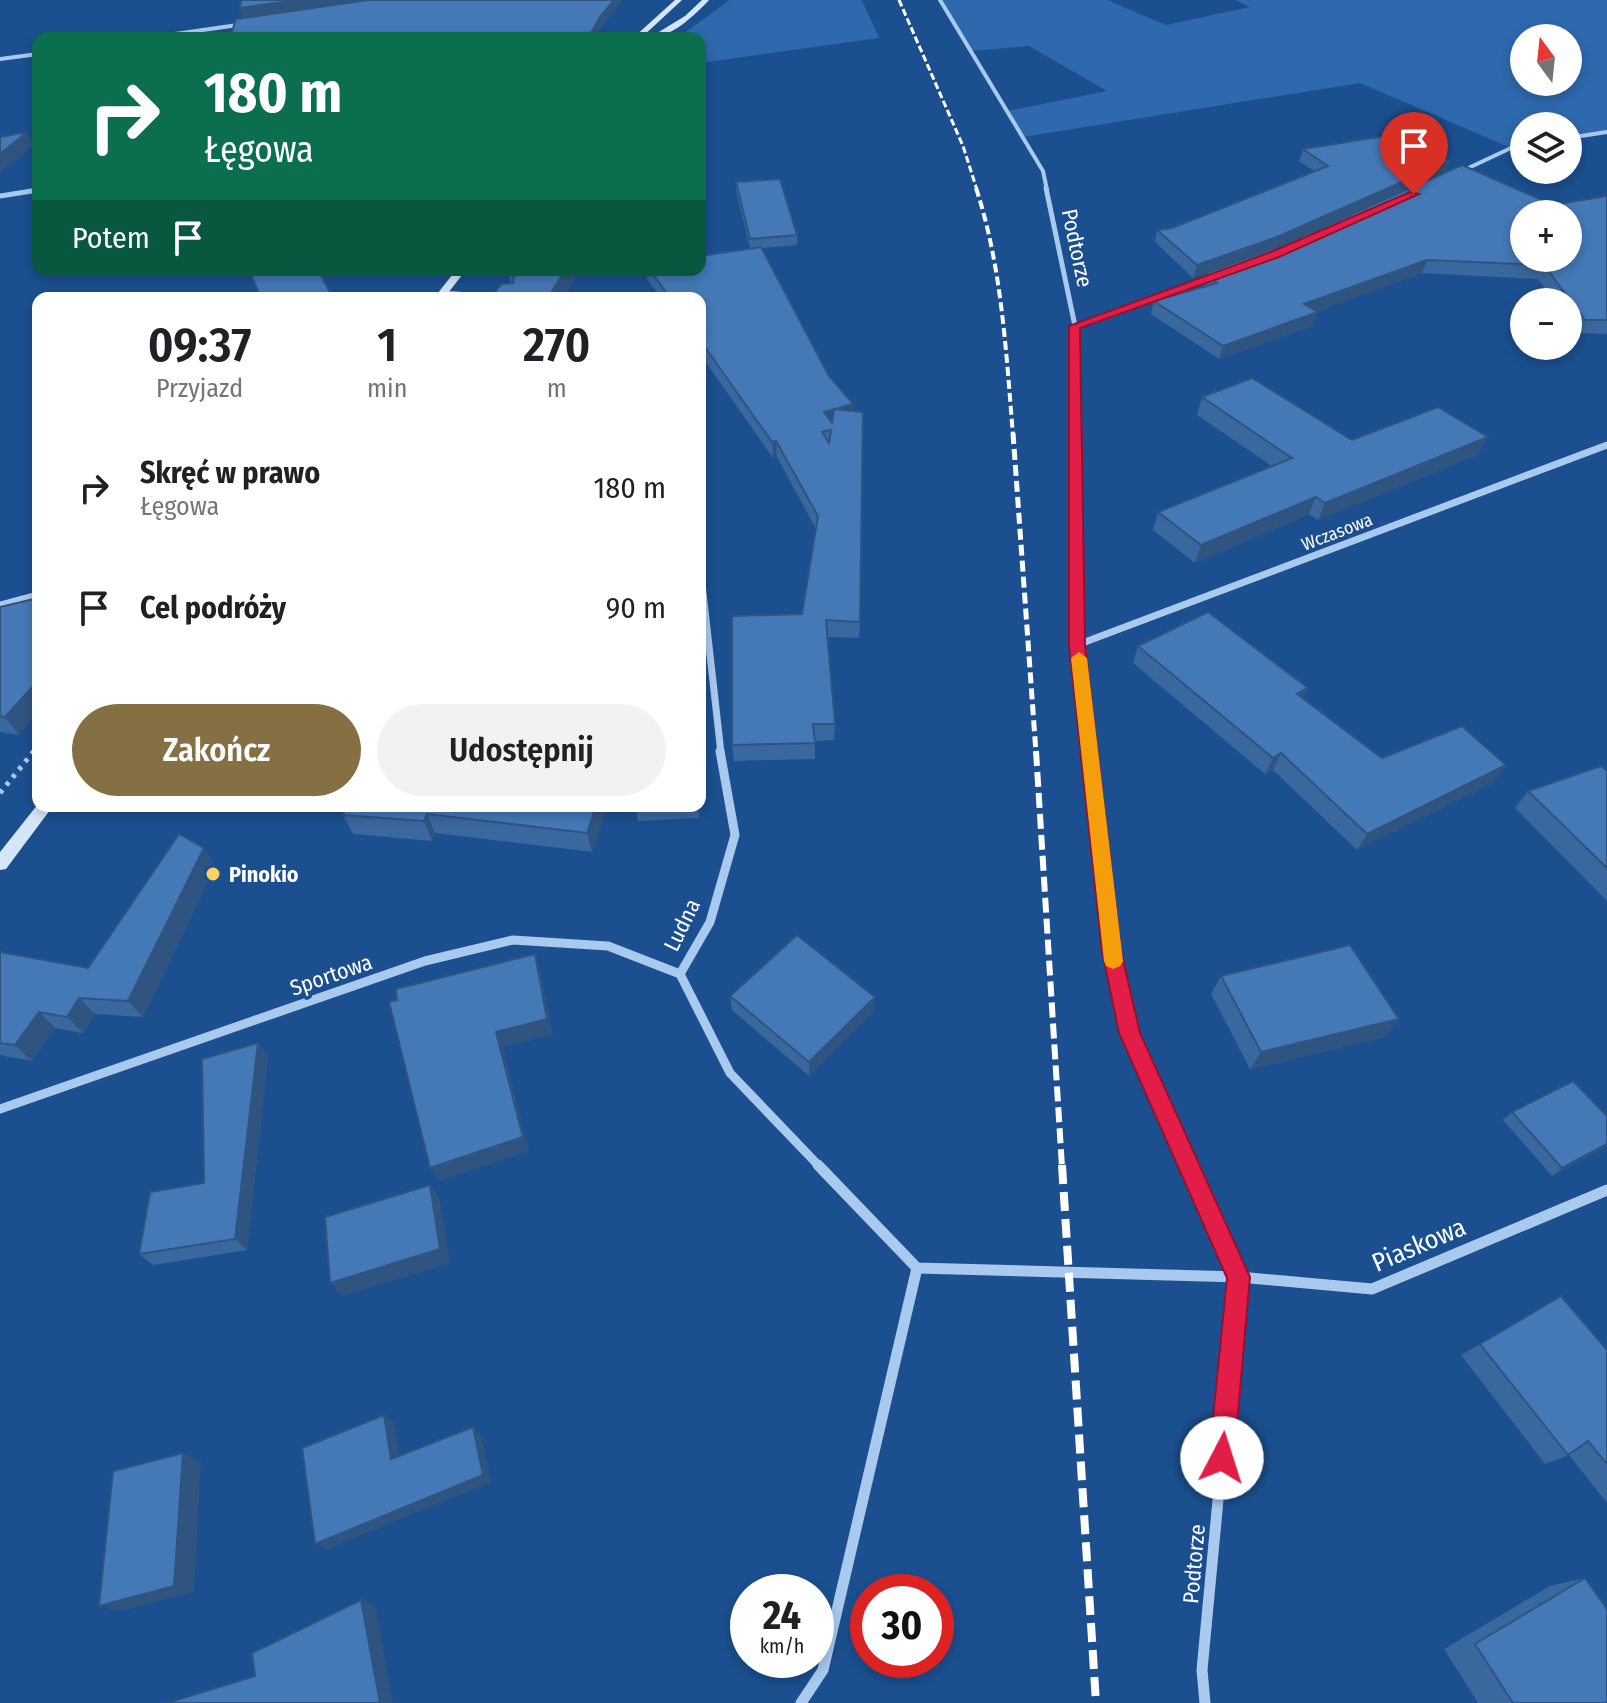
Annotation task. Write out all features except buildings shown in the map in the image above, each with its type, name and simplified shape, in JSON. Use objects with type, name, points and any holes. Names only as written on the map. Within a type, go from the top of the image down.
[{"type":"street","points":[[644,32],[679,0]]},
{"type":"street","points":[[663,32],[706,0]]},
{"type":"street","name":"Podtorze","points":[[940,0],[1043,171],[1075,326],[1077,645],[1111,951],[1129,1033],[1239,1277],[1202,1670],[1205,1703]]},
{"type":"street","points":[[187,32],[253,22]]},
{"type":"street","points":[[0,59],[32,55]]},
{"type":"street","points":[[1582,136],[1607,132]]},
{"type":"street","points":[[1456,174],[1510,148]]},
{"type":"street","points":[[0,196],[32,191]]},
{"type":"street","points":[[1075,326],[1218,275]]},
{"type":"street","points":[[443,292],[456,276]]},
{"type":"street","name":"Wczasowa","points":[[1077,645],[1607,445]]},
{"type":"street","points":[[0,605],[32,597]]},
{"type":"street","name":"Ludna","points":[[706,628],[715,721],[735,835],[710,922],[680,974],[730,1073],[917,1268]]},
{"type":"street","points":[[0,864],[40,812]]},
{"type":"street","name":"Sportowa","points":[[0,1109],[425,961],[513,940],[608,946],[680,974]]},
{"type":"street","name":"Piaskowa","points":[[1239,1277],[1372,1289],[1607,1190]]},
{"type":"street","points":[[801,1703],[823,1670],[917,1268],[1239,1277]]},
{"type":"path","points":[[0,793],[32,753]]},
{"type":"shaded area","points":[[730,0],[862,0],[879,38],[706,62],[706,32],[687,31]]},
{"type":"shaded area","points":[[940,0],[1107,0],[1166,25],[1250,7],[1235,0],[1607,0],[1607,132],[1582,136],[1582,112],[1510,112],[1510,148],[1360,83],[1023,137],[1007,111],[1107,91],[1029,46],[970,51]]},
{"type":"railway","points":[[899,0],[963,146],[977,190]]},
{"type":"railway","points":[[976,188],[997,279],[1013,435]]},
{"type":"railway","points":[[1013,433],[1036,753]]},
{"type":"railway","points":[[1036,751],[1062,1167]]},
{"type":"railway","points":[[1062,1165],[1096,1703]]},
{"type":"slow traffic","points":[[1079,658],[1113,961]]},
{"type":"place","name":"Pinokio","points":[[213,874]]},
{"type":"route","points":[[1222,1458],[1239,1277],[1129,1033],[1111,951],[1077,645],[1075,326],[1275,254],[1414,194]]}]
